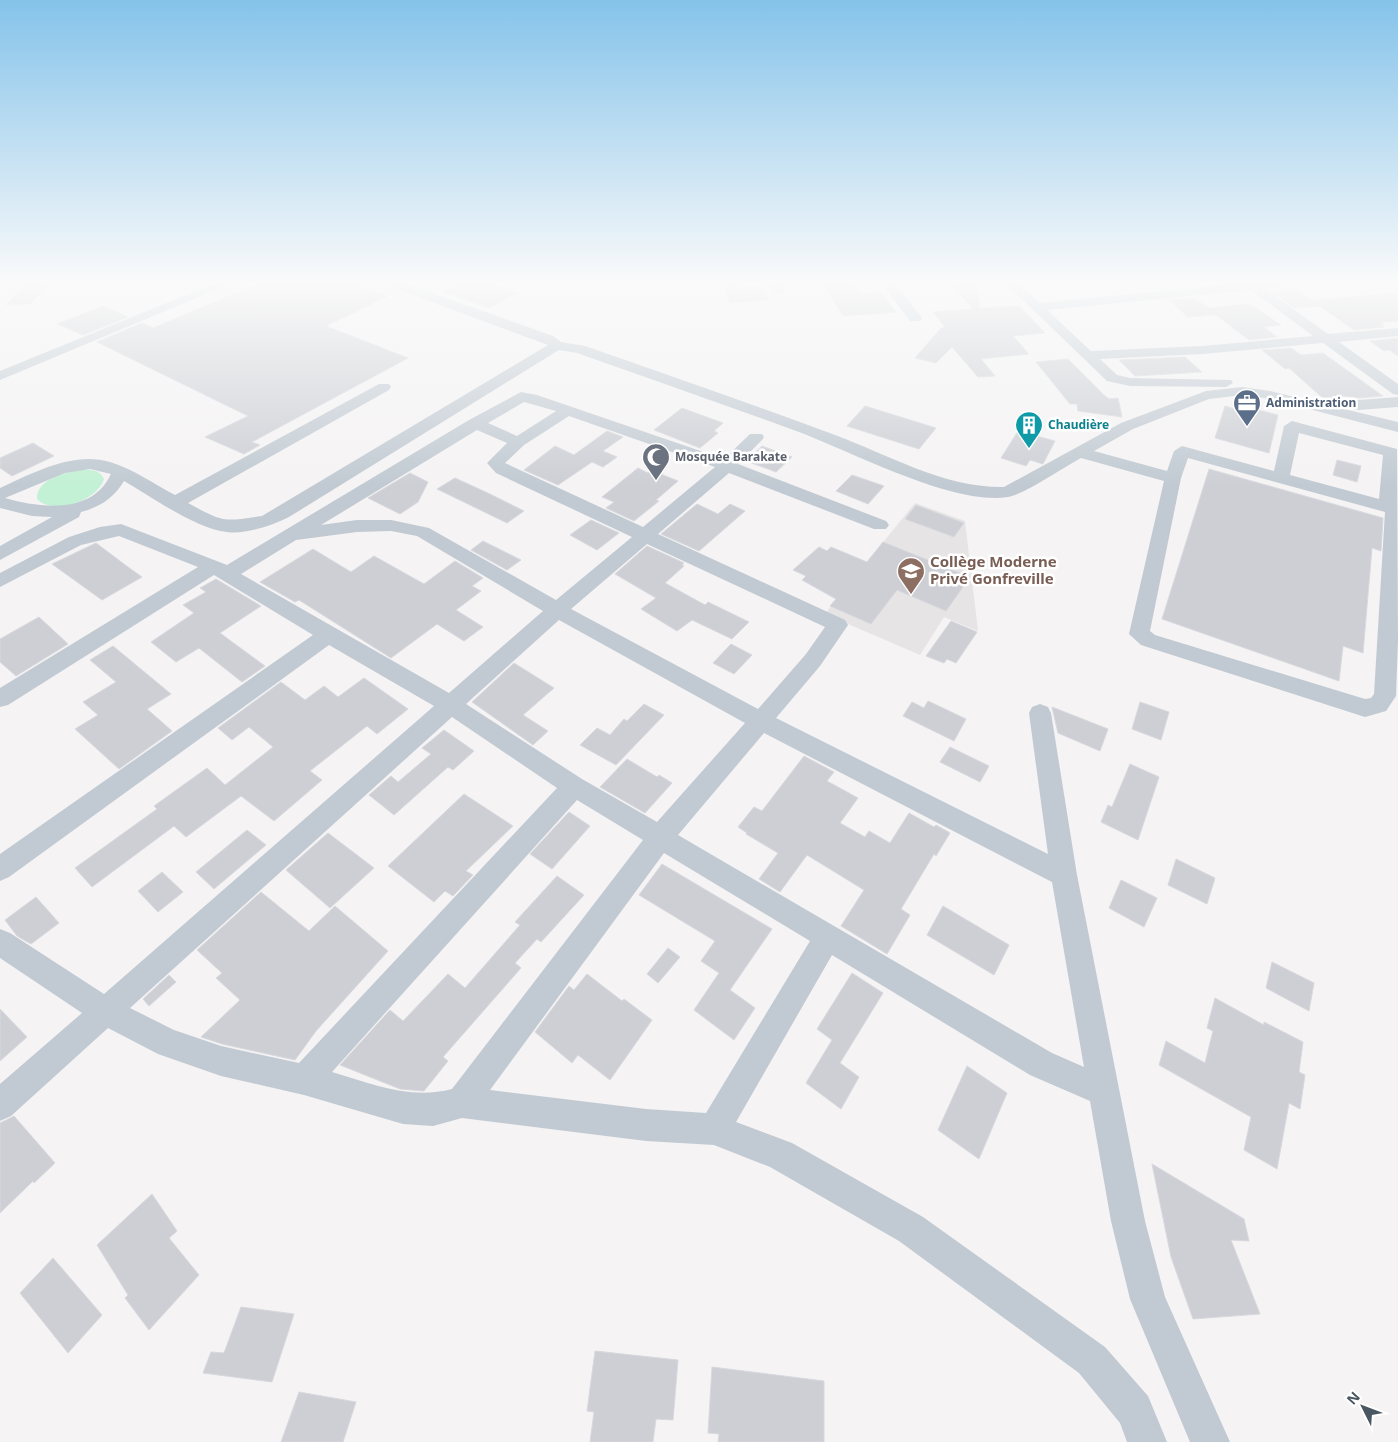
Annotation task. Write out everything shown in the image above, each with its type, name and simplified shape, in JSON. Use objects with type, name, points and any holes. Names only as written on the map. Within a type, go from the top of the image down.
[{"type":"street","points":[[0,376],[60,351]]},
{"type":"street","points":[[0,494],[48,474],[87,463],[110,466],[210,522],[228,527],[266,521],[317,492],[547,351]]},
{"type":"street","points":[[586,351],[975,492],[991,494],[1007,492],[1126,426],[1181,403],[1206,395],[1242,391],[1270,395],[1398,427]]},
{"type":"street","points":[[1083,351],[1112,378],[1121,381],[1232,383],[1358,405],[1398,402]]},
{"type":"street","points":[[1087,355],[1172,351]]},
{"type":"street","points":[[1343,351],[1398,391]]},
{"type":"street","points":[[176,502],[384,387]]},
{"type":"street","points":[[0,699],[220,570],[290,535],[521,397],[532,398],[727,466],[880,525]]},
{"type":"street","points":[[462,1102],[661,836],[759,720],[813,660],[838,625],[645,533],[502,469],[495,463],[518,442],[567,411]]},
{"type":"street","points":[[475,423],[518,442]]},
{"type":"street","points":[[1281,478],[1292,426],[1390,452],[1393,509],[1385,696],[1378,705],[1365,708],[1148,640],[1139,634],[1172,478],[1182,451],[1393,509]]},
{"type":"street","points":[[0,1105],[557,610],[645,533],[727,466],[756,437]]},
{"type":"street","points":[[1079,452],[1172,478]]},
{"type":"street","points":[[106,495],[117,484],[120,472]]},
{"type":"street","points":[[0,554],[88,504],[141,482]]},
{"type":"street","points":[[0,502],[42,512],[67,511],[88,504]]},
{"type":"street","points":[[290,535],[383,525],[407,526],[422,532],[557,610],[759,720],[1064,874]]},
{"type":"street","points":[[0,581],[75,541],[100,533],[121,530],[220,570],[328,635],[451,705],[574,786],[661,836],[1041,1064],[1104,1092]]},
{"type":"street","points":[[0,869],[328,635]]},
{"type":"street","points":[[1040,714],[1064,874],[1128,1221],[1148,1299],[1210,1442]]},
{"type":"street","points":[[304,1080],[574,786]]},
{"type":"street","points":[[714,1129],[828,936]]},
{"type":"street","points":[[3,948],[106,1012],[169,1042],[221,1061],[304,1080],[404,1108],[433,1110],[462,1102],[646,1125],[714,1129],[780,1155],[912,1229],[1092,1360],[1134,1410],[1147,1442]]},
{"type":"shaded area","points":[[915,503],[965,521],[978,631],[944,617],[920,655],[825,614]]},
{"type":"green space","points":[[77,470],[92,470],[102,475],[104,479],[100,487],[93,494],[74,504],[63,506],[44,504],[37,499],[38,492],[45,483],[57,476]]},
{"type":"building","points":[[116,351],[391,351],[408,358],[252,442],[260,445],[244,454],[205,437],[248,416]]},
{"type":"building","points":[[921,351],[948,351],[936,363],[915,358]]},
{"type":"building","points":[[956,351],[1027,351],[1029,354],[981,359],[995,376],[978,377]]},
{"type":"building","points":[[1264,351],[1296,351],[1301,355],[1323,353],[1383,396],[1359,398],[1343,396],[1338,399],[1325,400],[1289,368],[1285,369]]},
{"type":"building","points":[[1391,351],[1398,351],[1398,356]]},
{"type":"building","points":[[1185,357],[1202,372],[1135,376],[1119,360]]},
{"type":"building","points":[[1068,359],[1109,399],[1118,398],[1122,417],[1078,411],[1077,404],[1070,404],[1036,362]]},
{"type":"building","points":[[865,406],[936,428],[919,449],[847,426]]},
{"type":"building","name":"Administration","points":[[1225,406],[1242,411],[1243,406],[1278,415],[1269,453],[1215,438]]},
{"type":"building","points":[[682,408],[723,423],[714,431],[718,433],[700,448],[654,430]]},
{"type":"building","points":[[607,431],[623,437],[603,451],[617,457],[603,467],[592,462],[558,485],[524,470],[555,446],[574,455]]},
{"type":"building","name":"Chaudière","points":[[1018,431],[1055,441],[1043,464],[1030,460],[1026,466],[1001,458]]},
{"type":"building","points":[[33,443],[54,456],[12,476],[0,468],[0,458]]},
{"type":"building","points":[[762,446],[792,457],[776,472],[746,461]]},
{"type":"building","points":[[1337,460],[1361,466],[1357,482],[1333,475]]},
{"type":"building","points":[[638,468],[648,473],[651,470],[678,481],[656,500],[659,501],[634,521],[606,508],[614,502],[602,497]]},
{"type":"building","points":[[1209,469],[1383,518],[1381,551],[1372,548],[1363,653],[1343,646],[1339,681],[1162,619]]},
{"type":"building","points":[[410,473],[428,482],[418,502],[400,514],[368,498]]},
{"type":"building","points":[[852,475],[884,486],[868,504],[836,491]]},
{"type":"building","points":[[455,478],[524,511],[507,523],[437,489]]},
{"type":"building","points":[[697,504],[718,514],[730,504],[745,511],[699,551],[661,534]]},
{"type":"building","points":[[916,505],[964,523],[954,537],[905,519]]},
{"type":"building","points":[[591,520],[619,533],[597,550],[570,535]]},
{"type":"building","points":[[483,541],[521,560],[507,570],[471,550]]},
{"type":"building","points":[[883,542],[970,577],[946,611],[897,590],[871,624],[830,606],[836,599],[802,580],[806,576],[793,570],[819,547],[827,551],[831,547],[867,562]]},
{"type":"building","points":[[96,543],[142,577],[102,600],[52,564]]},
{"type":"building","points":[[647,546],[684,563],[682,565],[684,566],[665,583],[705,605],[708,602],[749,622],[732,639],[692,620],[677,631],[641,609],[656,598],[615,574]]},
{"type":"building","points":[[313,549],[351,572],[374,556],[424,584],[455,561],[483,578],[472,586],[481,591],[456,610],[483,627],[464,641],[437,624],[391,658],[299,600],[295,602],[260,582]]},
{"type":"building","points":[[216,579],[261,606],[220,633],[265,666],[242,682],[199,648],[176,662],[151,642],[194,613],[183,605],[206,592],[200,588]]},
{"type":"building","points":[[39,617],[68,644],[16,676],[0,662],[0,639]]},
{"type":"building","points":[[951,621],[977,632],[956,663],[947,659],[944,663],[926,656]]},
{"type":"building","points":[[731,644],[752,655],[734,674],[713,663]]},
{"type":"building","points":[[113,646],[171,694],[147,709],[172,731],[119,769],[75,729],[98,715],[83,702],[116,682],[90,660]]},
{"type":"building","points":[[514,663],[554,688],[523,715],[548,731],[533,745],[472,702]]},
{"type":"building","points":[[364,678],[408,709],[377,734],[367,726],[310,771],[322,780],[274,821],[241,796],[186,837],[174,826],[92,887],[75,868],[157,809],[154,806],[207,768],[225,785],[273,747],[249,727],[232,740],[218,728],[281,682],[305,700],[324,686],[338,697]]},
{"type":"building","points":[[928,701],[966,719],[954,741],[903,716],[912,702],[924,708]]},
{"type":"building","points":[[1140,702],[1169,712],[1161,740],[1132,729]]},
{"type":"building","points":[[644,704],[664,715],[616,765],[580,745],[597,728],[610,735],[624,719],[627,721]]},
{"type":"building","points":[[1052,707],[1108,729],[1100,751],[1058,733]]},
{"type":"building","points":[[444,730],[474,751],[453,770],[448,767],[394,815],[369,795],[391,776],[398,782],[431,754],[422,748]]},
{"type":"building","points":[[950,747],[989,766],[980,782],[940,762]]},
{"type":"building","points":[[804,756],[834,772],[827,781],[858,798],[840,823],[865,837],[869,831],[890,843],[909,813],[934,827],[936,825],[950,833],[936,856],[934,854],[901,909],[910,915],[887,954],[841,926],[864,890],[807,855],[780,892],[759,879],[778,853],[746,834],[738,827],[754,807],[762,811]]},
{"type":"building","points":[[627,759],[657,777],[659,775],[672,783],[645,813],[600,787]]},
{"type":"building","points":[[1130,764],[1159,777],[1138,840],[1101,822],[1108,805],[1112,807]]},
{"type":"building","points":[[464,794],[513,826],[466,871],[473,875],[453,896],[445,891],[434,902],[388,866]]},
{"type":"building","points":[[569,812],[590,826],[552,869],[530,854]]},
{"type":"building","points":[[247,830],[266,845],[214,889],[196,872]]},
{"type":"building","points":[[328,833],[374,868],[330,908],[286,870]]},
{"type":"building","points":[[1176,859],[1215,878],[1207,904],[1168,885]]},
{"type":"building","points":[[662,864],[772,929],[730,990],[755,1008],[734,1040],[694,1010],[719,973],[701,961],[715,941],[639,895]]},
{"type":"building","points":[[162,872],[183,892],[158,912],[138,891]]},
{"type":"building","points":[[557,876],[584,895],[541,942],[537,939],[515,963],[521,968],[443,1057],[448,1061],[424,1091],[400,1089],[340,1065],[390,1010],[403,1021],[448,974],[465,988],[520,925],[515,922]]},
{"type":"building","points":[[1121,880],[1157,898],[1144,927],[1109,908]]},
{"type":"building","points":[[261,892],[309,931],[335,906],[388,951],[316,1031],[295,1060],[222,1044],[201,1037],[240,1000],[216,978],[222,973],[197,950]]},
{"type":"building","points":[[36,897],[59,923],[31,944],[17,936],[5,920]]},
{"type":"building","points":[[943,906],[1009,945],[994,975],[927,935]]},
{"type":"building","points":[[668,948],[680,957],[658,983],[647,974]]},
{"type":"building","points":[[1272,962],[1314,983],[1309,1011],[1266,988]]},
{"type":"building","points":[[852,973],[883,993],[840,1063],[859,1077],[841,1109],[806,1083],[832,1040],[817,1029]]},
{"type":"building","points":[[587,974],[622,1001],[624,999],[652,1020],[610,1080],[578,1055],[572,1063],[535,1032],[569,986],[574,990]]},
{"type":"building","points":[[169,975],[176,982],[149,1006],[143,999]]},
{"type":"building","points":[[1215,998],[1264,1025],[1264,1022],[1303,1042],[1299,1072],[1305,1075],[1300,1109],[1289,1103],[1277,1169],[1244,1150],[1251,1117],[1159,1065],[1166,1041],[1205,1063],[1213,1031],[1207,1028]]},
{"type":"building","points":[[0,1009],[27,1037],[0,1061]]},
{"type":"building","points":[[967,1066],[1007,1093],[979,1159],[938,1130]]},
{"type":"building","points":[[14,1116],[55,1163],[0,1213],[0,1123]]},
{"type":"building","points":[[1152,1164],[1244,1219],[1249,1241],[1231,1240],[1260,1314],[1193,1319],[1171,1257]]},
{"type":"building","points":[[152,1194],[177,1231],[169,1238],[199,1275],[149,1330],[125,1298],[128,1295],[97,1245]]},
{"type":"building","points":[[53,1258],[102,1315],[68,1353],[20,1293]]},
{"type":"building","points":[[241,1307],[294,1314],[272,1382],[203,1373],[211,1352],[224,1353]]},
{"type":"building","points":[[595,1351],[678,1360],[673,1420],[656,1419],[653,1442],[590,1442],[594,1412],[587,1411]]},
{"type":"building","points":[[712,1367],[824,1381],[824,1442],[718,1442],[719,1434],[708,1433]]},
{"type":"building","points":[[299,1392],[356,1402],[343,1442],[281,1442]]},
{"type":"place","name":"Administration","points":[[1247,427]]},
{"type":"place","name":"Chaudière","points":[[1029,449]]},
{"type":"place","name":"Mosquée Barakate","points":[[656,481]]},
{"type":"place","name":"Collège Moderne Privé Gonfreville","points":[[911,595]]}]
